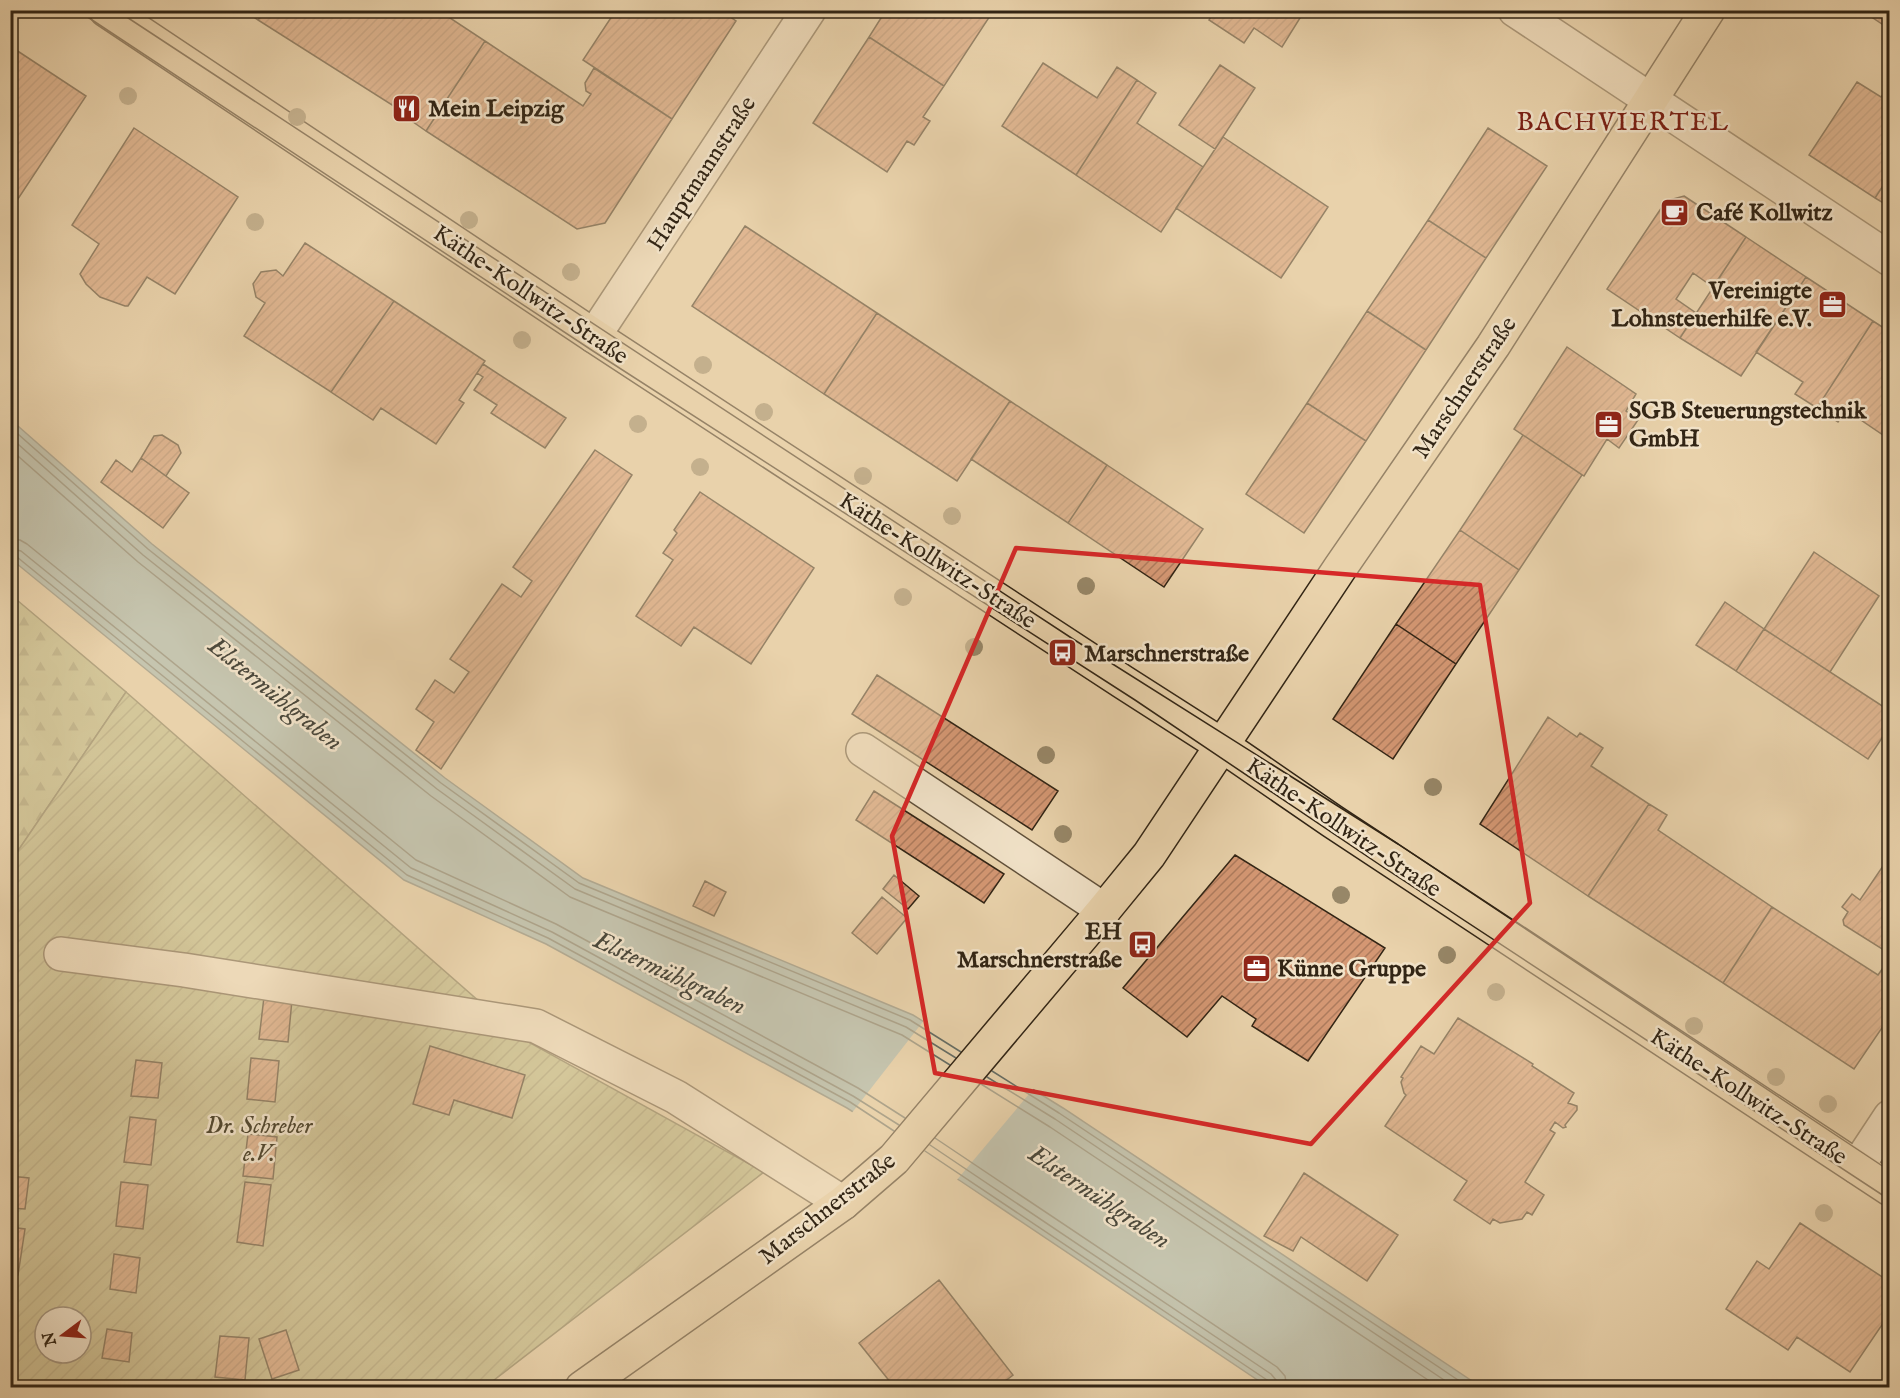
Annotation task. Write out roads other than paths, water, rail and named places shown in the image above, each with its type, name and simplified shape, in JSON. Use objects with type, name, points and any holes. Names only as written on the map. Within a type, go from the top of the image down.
[{"type":"main road","name":"Käthe-Kollwitz-Straße","points":[[106,10],[594,336],[1223,746],[1332,821],[1890,1189]]},
{"type":"main road","name":"Marschnerstraße","points":[[582,1388],[843,1203],[894,1160],[1149,855],[1340,568],[1493,346],[1708,10]]},
{"type":"street","name":"Hauptmannstraße","points":[[594,336],[808,10]]},
{"type":"street","points":[[1515,10],[1890,259]]},
{"type":"street","points":[[863,750],[1104,910]]},
{"type":"street","points":[[61,954],[196,971],[536,1026],[676,1097],[843,1203]]},
{"type":"street","points":[[1857,1167],[1890,1117]]},
{"type":"water","name":"Elstermühlgraben","points":[[10,419],[152,544],[445,778],[583,878],[913,1015],[1063,1108],[1481,1387],[1268,1387],[962,1182],[847,1108],[546,944],[404,880],[11,559]]},
{"type":"tram line","points":[[77,10],[593,351],[1135,700],[1383,867],[1890,1200]]},
{"type":"tram line","points":[[116,10],[1073,639],[1398,844],[1890,1171]]},
{"type":"place","name":"Mein Leipzig","points":[[407,108]]},
{"type":"place","name":"Café Kollwitz","points":[[1675,212]]},
{"type":"place","name":"Vereinigte Lohnsteuerhilfe e.V.","points":[[1833,304]]},
{"type":"place","name":"SGB Steuerungstechnik GmbH","points":[[1608,424]]},
{"type":"place","name":"Marschnerstraße","points":[[1063,653]]},
{"type":"place","name":"EH Marschnerstraße","points":[[1143,945]]},
{"type":"place","name":"Künne Gruppe","points":[[1256,968]]},
{"type":"district","name":"BACHVIERTEL","points":[[1623,121]]},
{"type":"park label","name":"Dr. Schreber e.V.","points":[[259,1139]]}]
